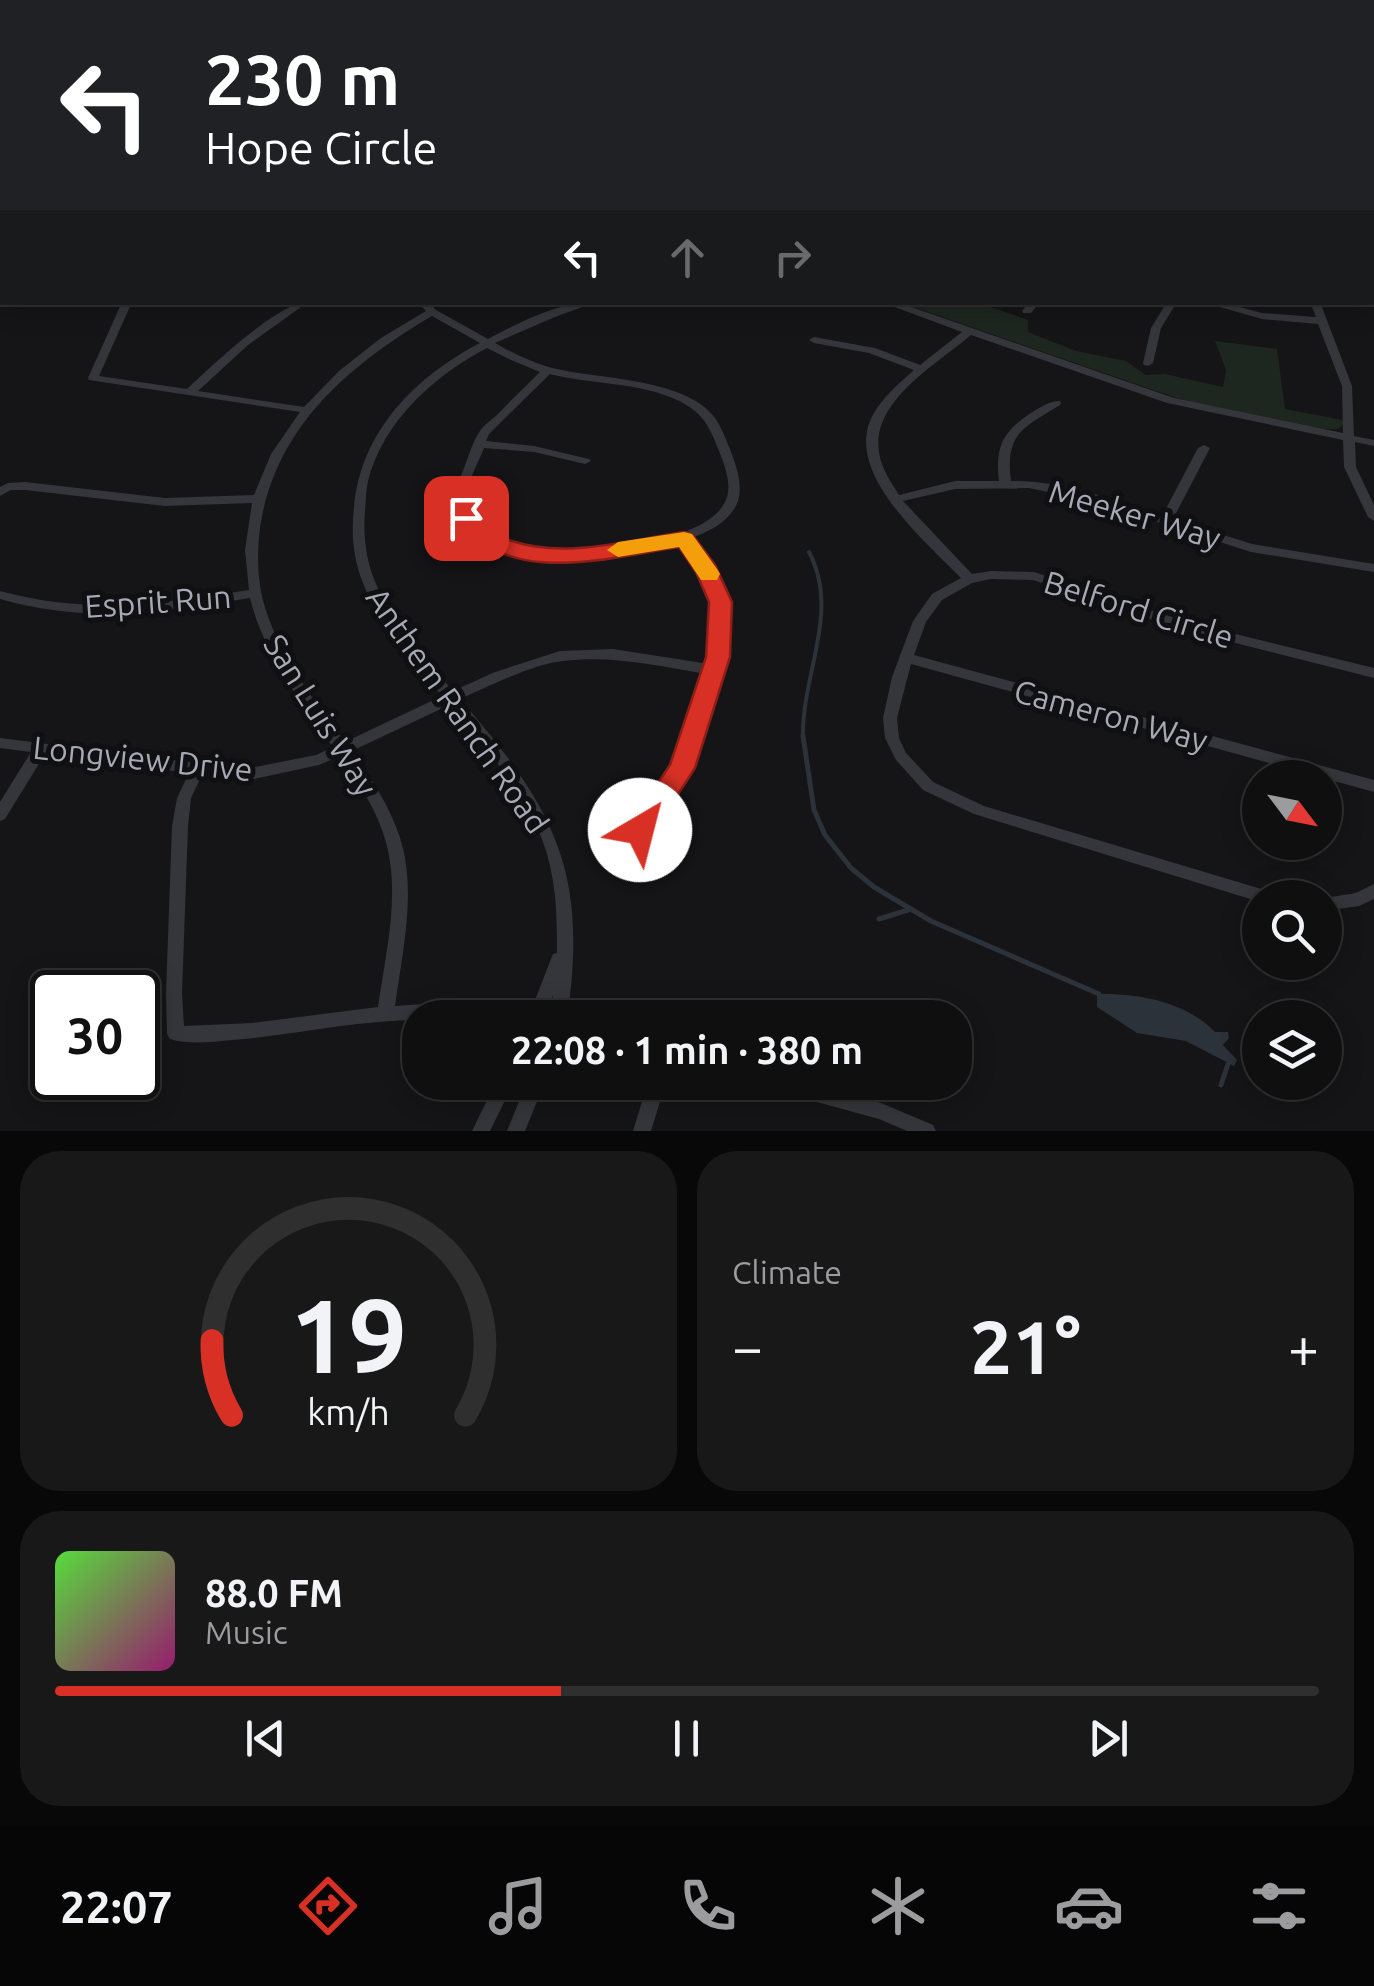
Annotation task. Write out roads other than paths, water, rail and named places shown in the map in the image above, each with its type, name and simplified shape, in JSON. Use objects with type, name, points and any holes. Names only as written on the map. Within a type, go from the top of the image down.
[{"type":"street","points":[[126,305],[94,378],[304,410]]},
{"type":"street","points":[[189,393],[294,305]]},
{"type":"street","name":"Anthem Ranch Road","points":[[560,1000],[566,942],[559,867],[545,829],[508,770],[378,603],[359,552],[357,508],[364,473],[378,440],[407,402],[450,365],[488,342],[583,305]]},
{"type":"street","points":[[895,305],[1171,401],[1374,443]]},
{"type":"street","points":[[1148,363],[1156,328],[1170,305]]},
{"type":"street","points":[[1220,305],[1262,316],[1324,321]]},
{"type":"street","points":[[1316,305],[1348,386],[1350,466],[1374,517]]},
{"type":"street","points":[[427,307],[548,370],[664,391],[693,404],[711,419],[734,480],[734,493],[724,513],[684,539],[558,557],[532,556],[483,536],[461,509],[461,490],[495,418],[548,370]]},
{"type":"street","name":"San Luis Way","points":[[386,1012],[398,864],[391,832],[343,750],[279,656],[256,593],[250,546],[258,499],[278,450],[304,410],[358,358],[427,307]]},
{"type":"street","points":[[970,330],[886,403],[870,432],[874,464],[896,499],[970,579]]},
{"type":"street","points":[[814,340],[870,350],[924,370]]},
{"type":"street","points":[[1005,482],[1001,460],[1005,441],[1018,427],[1056,404]]},
{"type":"street","points":[[480,444],[534,449],[585,461]]},
{"type":"street","points":[[1166,520],[1204,448]]},
{"type":"street","name":"Meeker Way","points":[[896,499],[954,485],[1005,482],[1072,492],[1276,554],[1374,568]]},
{"type":"street","points":[[0,492],[24,486],[166,502],[258,499]]},
{"type":"street","points":[[640,830],[682,768],[721,640],[720,602],[705,567],[684,539]]},
{"type":"street","name":"Belford Circle","points":[[1242,890],[978,810],[928,786],[901,756],[892,738],[891,704],[927,609],[949,589],[970,579],[1014,574],[1058,581],[1182,625],[1374,673]]},
{"type":"street","name":"Esprit Run","points":[[0,595],[57,607],[135,610],[256,593]]},
{"type":"street","name":"Longview Drive","points":[[0,742],[245,775],[303,766],[506,672],[560,656],[614,654],[714,670]]},
{"type":"street","name":"Cameron Way","points":[[906,658],[1374,786]]},
{"type":"street","points":[[0,815],[40,748]]},
{"type":"street","points":[[198,769],[184,798],[180,826],[174,981],[176,1034],[211,1036],[402,1013]]},
{"type":"street","points":[[1342,902],[1359,899],[1374,890]]},
{"type":"street","name":"Anthem Ranch Road","points":[[543,1000],[566,942]]},
{"type":"street","points":[[481,1131],[496,1100]]},
{"type":"street","points":[[516,1131],[529,1100]]},
{"type":"street","points":[[642,1131],[652,1100]]},
{"type":"street","points":[[842,1100],[876,1109],[927,1131]]},
{"type":"waterway","points":[[803,737],[821,621],[818,575],[809,552]]},
{"type":"waterway","points":[[803,737],[814,810],[825,835],[851,868],[874,887],[931,921],[1099,994]]},
{"type":"waterway","points":[[879,919],[908,910]]},
{"type":"waterway","points":[[1221,1085],[1228,1064]]}]
